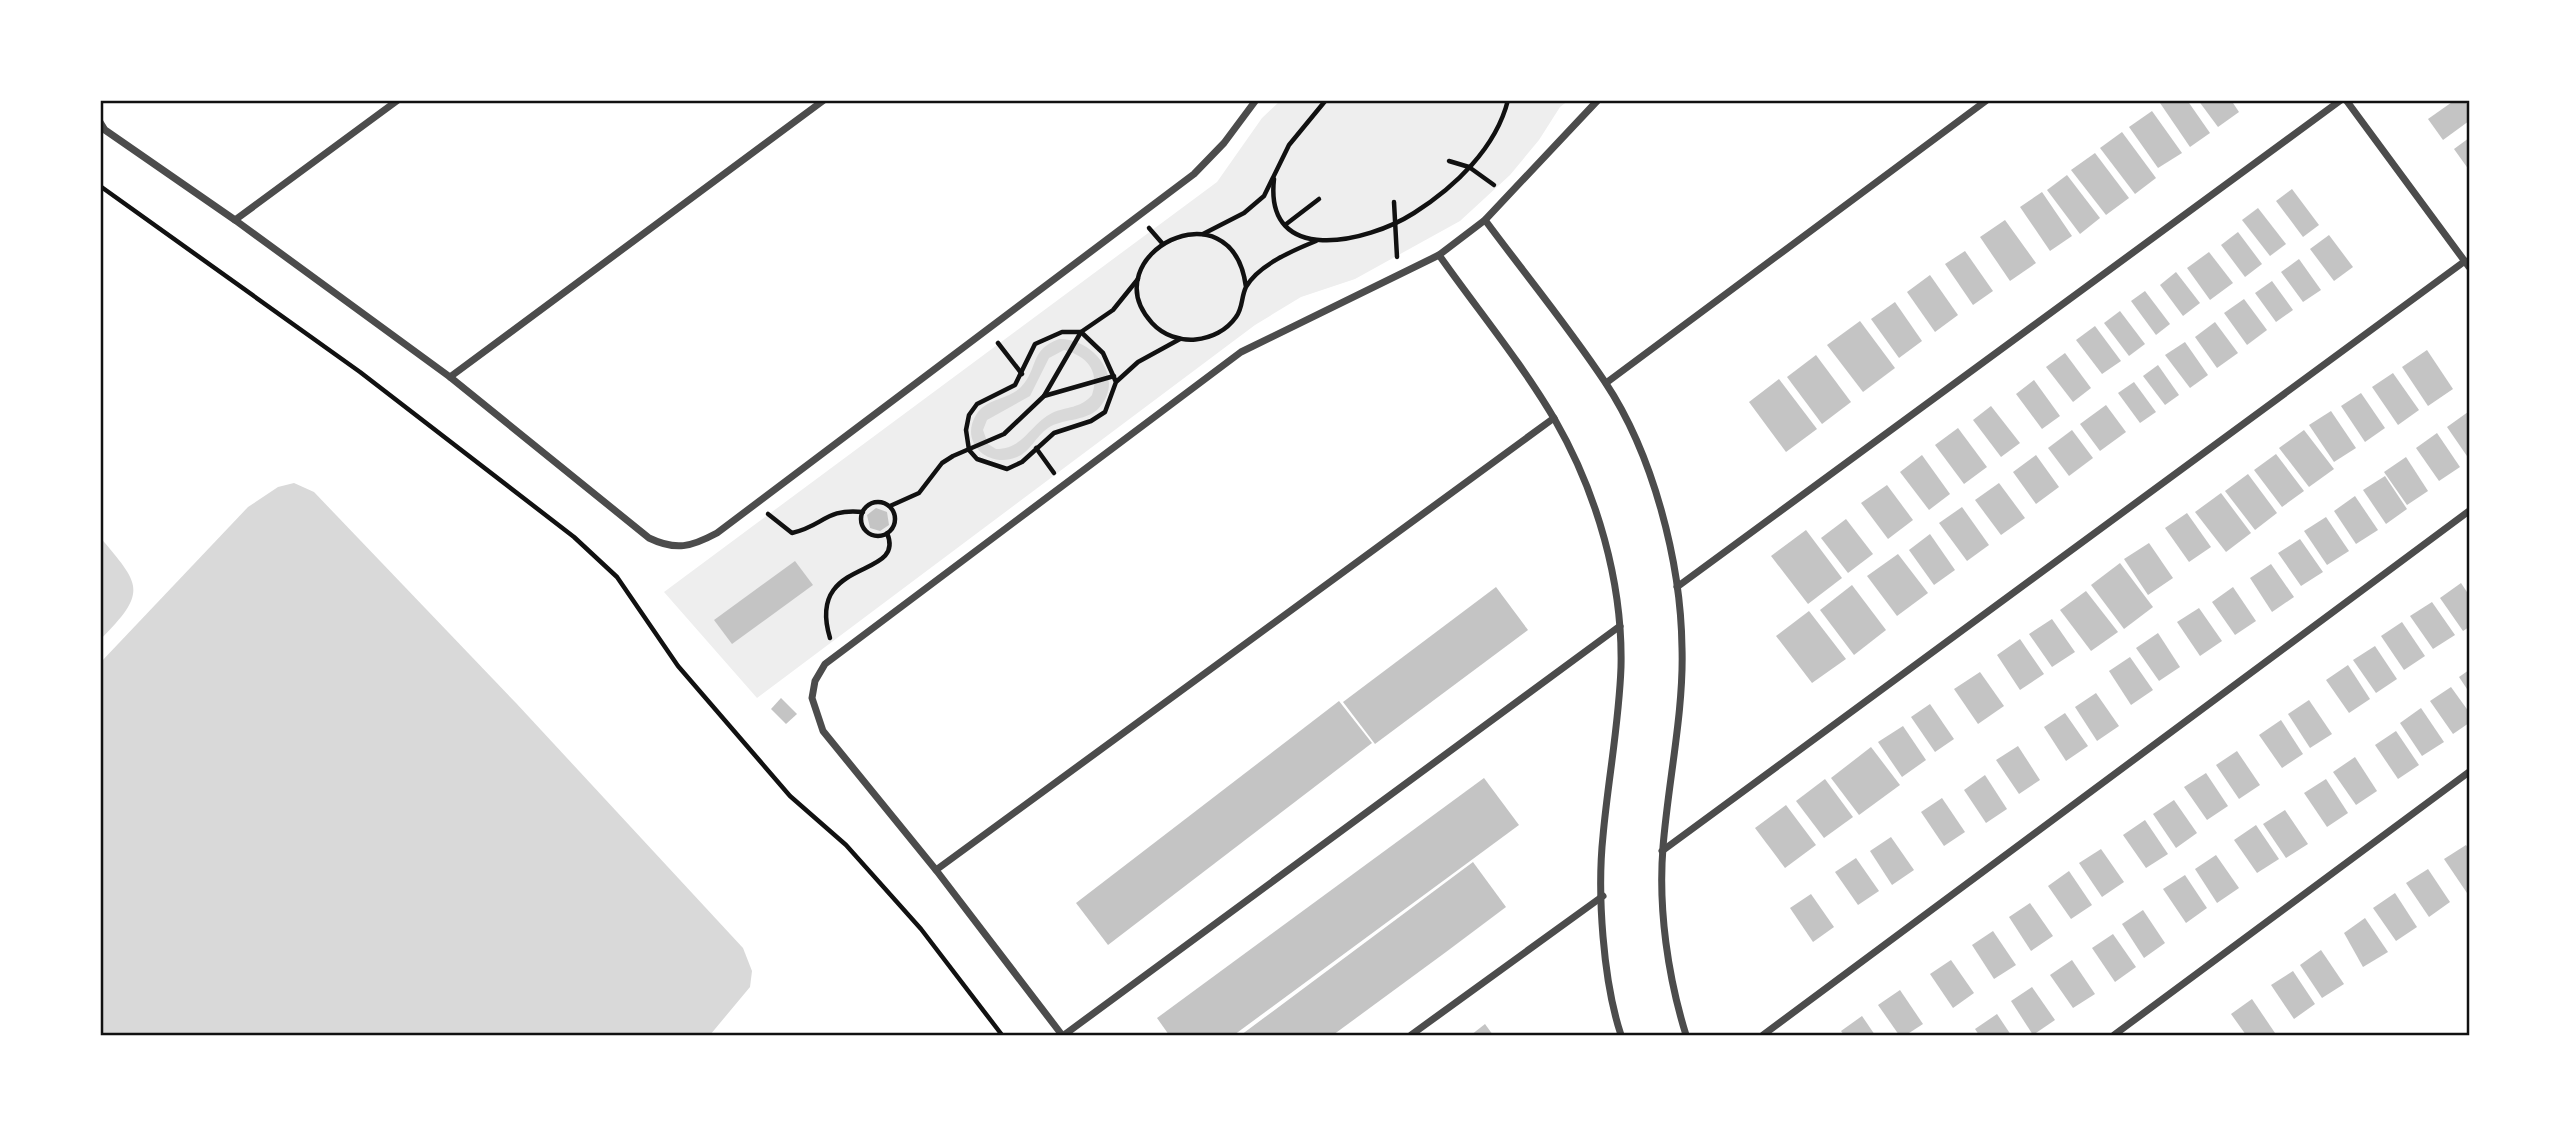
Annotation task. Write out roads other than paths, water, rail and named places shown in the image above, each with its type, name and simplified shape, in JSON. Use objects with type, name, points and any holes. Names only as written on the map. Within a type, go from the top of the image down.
[{"type":"street","points":[[235,219],[398,100]]},
{"type":"street","points":[[450,377],[824,100]]},
{"type":"street","points":[[100,122],[105,130],[235,219],[450,377],[649,538],[664,545],[684,547],[699,543],[756,504],[1194,174],[1224,143],[1256,100]]},
{"type":"street","points":[[1598,100],[1510,196],[1485,220],[1439,255],[1312,314],[1241,352],[825,664],[815,681],[812,698],[823,732],[936,870],[1063,1035],[1620,626]]},
{"type":"street","points":[[1606,383],[1987,100]]},
{"type":"street","points":[[1662,851],[2467,264],[2343,100],[1677,587]]},
{"type":"street","points":[[1485,220],[1606,383],[1634,437],[1661,512],[1677,587],[1682,649],[1662,851],[1665,941],[1686,1035]]},
{"type":"street","points":[[1439,255],[1554,418],[1580,468],[1607,547],[1620,626],[1616,717],[1602,839],[1604,954],[1621,1035]]},
{"type":"street","points":[[936,870],[1554,418]]},
{"type":"street","points":[[1763,1035],[2469,511]]},
{"type":"street","points":[[2114,1035],[2469,772]]},
{"type":"street","points":[[1411,1035],[1603,895]]}]
